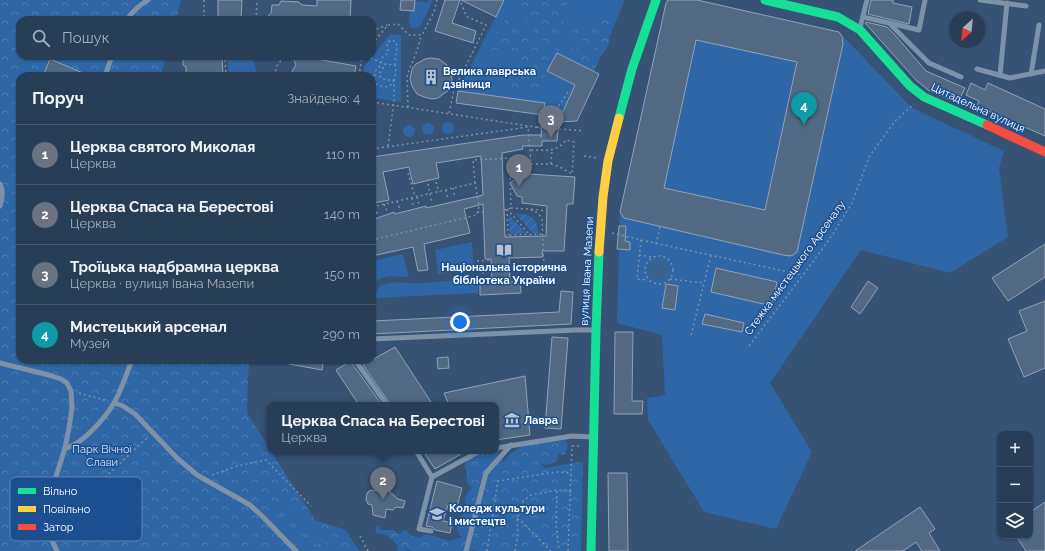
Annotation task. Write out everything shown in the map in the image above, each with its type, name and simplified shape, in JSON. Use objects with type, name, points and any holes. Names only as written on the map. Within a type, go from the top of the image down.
[{"type":"main road","name":"вулиця Івана Мазепи","points":[[591,551],[596,330],[603,197],[608,161],[632,69],[656,0]]},
{"type":"main road","name":"Цитадельна вулиця","points":[[764,0],[838,17],[851,24],[860,30],[910,86],[924,98],[1045,152]]},
{"type":"lane","points":[[129,16],[141,4],[148,0]]},
{"type":"lane","points":[[860,30],[867,0]]},
{"type":"lane","points":[[863,17],[919,30],[925,0]]},
{"type":"lane","points":[[980,0],[1026,6]]},
{"type":"lane","points":[[1000,75],[1007,3]]},
{"type":"lane","points":[[889,23],[929,63],[961,77]]},
{"type":"lane","points":[[1031,74],[1039,25]]},
{"type":"lane","points":[[106,72],[111,60]]},
{"type":"lane","points":[[977,69],[1010,78],[1045,71]]},
{"type":"lane","points":[[0,184],[3,195],[0,206]]},
{"type":"lane","points":[[376,339],[596,330]]},
{"type":"lane","points":[[0,362],[61,379],[67,383],[71,391],[72,408],[69,428],[65,448],[56,477]]},
{"type":"lane","points":[[65,448],[70,447],[87,436],[104,418],[115,403],[130,364]]},
{"type":"lane","points":[[358,364],[385,402]]},
{"type":"lane","points":[[115,403],[123,406],[135,414],[177,458],[197,474],[250,504],[296,551]]},
{"type":"lane","points":[[499,447],[572,436],[593,437]]},
{"type":"lane","points":[[466,551],[486,473],[511,445]]},
{"type":"lane","points":[[418,454],[432,477],[419,529],[431,531]]},
{"type":"lane","points":[[432,477],[474,454]]},
{"type":"lane","points":[[52,541],[57,551]]},
{"type":"path","points":[[204,0],[204,16]]},
{"type":"path","points":[[256,16],[257,0]]},
{"type":"path","points":[[408,107],[407,74],[422,35],[434,12],[437,0]]},
{"type":"path","points":[[449,113],[454,90],[486,25],[466,16],[460,0]]},
{"type":"path","points":[[376,30],[388,25],[398,24],[409,35],[422,35]]},
{"type":"path","points":[[376,39],[388,25]]},
{"type":"path","points":[[376,72],[380,66],[382,58],[388,54],[387,43],[391,40],[396,42],[396,72],[388,147]]},
{"type":"path","points":[[225,60],[226,72]]},
{"type":"path","points":[[275,72],[281,60]]},
{"type":"path","points":[[360,72],[361,60]]},
{"type":"path","points":[[376,60],[384,64],[395,65]]},
{"type":"path","points":[[384,64],[384,68],[380,74],[381,78],[386,80],[394,80]]},
{"type":"path","points":[[376,84],[384,87],[390,86],[394,80]]},
{"type":"path","points":[[538,128],[540,117],[552,116],[568,92]]},
{"type":"path","name":"Стежка мистецького Арсеналу","points":[[749,346],[803,275],[852,203],[869,156],[895,121],[918,100]]},
{"type":"path","points":[[376,103],[542,128]]},
{"type":"path","points":[[376,148],[528,126]]},
{"type":"path","points":[[528,126],[532,164]]},
{"type":"path","points":[[559,129],[584,131]]},
{"type":"path","points":[[511,208],[510,173],[515,165],[551,164],[572,174],[574,142],[566,140],[562,146],[552,150],[531,150]]},
{"type":"path","points":[[551,164],[552,150]]},
{"type":"path","points":[[376,239],[477,215],[479,206],[473,160],[531,157]]},
{"type":"path","points":[[408,173],[419,206]]},
{"type":"path","points":[[427,179],[432,204]]},
{"type":"path","points":[[436,182],[439,192]]},
{"type":"path","points":[[376,206],[475,184]]},
{"type":"path","points":[[453,188],[455,198]]},
{"type":"path","points":[[446,190],[448,200]]},
{"type":"path","points":[[412,198],[413,207]]},
{"type":"path","points":[[397,201],[400,210]]},
{"type":"path","points":[[384,204],[387,211]]},
{"type":"path","points":[[504,210],[511,208],[547,211]]},
{"type":"path","points":[[507,209],[508,235]]},
{"type":"path","points":[[507,209],[529,235]]},
{"type":"path","points":[[529,209],[538,213],[542,219],[543,270]]},
{"type":"path","points":[[477,212],[483,212]]},
{"type":"path","points":[[656,244],[660,227]]},
{"type":"path","points":[[505,237],[508,235],[543,234]]},
{"type":"path","points":[[618,235],[803,275]]},
{"type":"path","points":[[641,240],[637,279],[648,280]]},
{"type":"path","points":[[639,255],[653,257],[660,256],[669,260],[672,264],[673,274],[667,282],[659,285],[651,283],[645,276],[644,271],[647,261],[653,257]]},
{"type":"path","points":[[691,335],[711,256]]},
{"type":"path","points":[[477,261],[491,260]]},
{"type":"path","points":[[483,272],[484,283]]},
{"type":"path","points":[[670,279],[703,283]]},
{"type":"path","points":[[71,391],[115,403]]},
{"type":"path","points":[[105,477],[152,432]]},
{"type":"path","points":[[567,550],[572,473],[572,446]]},
{"type":"path","points":[[203,478],[237,466],[266,460],[311,506]]},
{"type":"path","points":[[487,551],[498,482],[557,472],[572,473]]},
{"type":"path","points":[[515,551],[518,534],[517,519],[523,501],[531,495],[557,490],[571,492]]},
{"type":"path","points":[[557,490],[556,524],[559,551]]},
{"type":"path","points":[[517,519],[521,521],[551,551]]},
{"type":"path","points":[[360,536],[368,551]]},
{"type":"green space","name":"Парк Вічної Слави","points":[[0,0],[181,0],[177,16],[16,16],[16,60],[165,60],[162,72],[16,72],[16,364],[249,364],[247,413],[267,444],[267,454],[273,454],[315,520],[346,530],[360,551],[0,551]]},
{"type":"green space","points":[[428,0],[432,0],[421,25],[416,28],[410,27],[410,11],[414,11],[414,1],[428,2]]},
{"type":"green space","points":[[500,0],[625,0],[594,72],[557,54],[548,71],[575,85],[560,118],[542,119],[545,103],[458,91],[503,2]]},
{"type":"green space","points":[[505,0],[566,0],[569,3],[564,5],[560,11],[566,17],[560,19],[566,25],[565,33],[558,35],[558,41],[567,42],[572,49],[578,49],[586,56],[595,57],[598,55],[596,50],[590,45],[591,40],[586,43],[581,40],[579,46],[575,39],[566,35],[569,28],[579,28],[590,24],[596,30],[599,26],[597,20],[602,15],[611,21],[612,33],[606,36],[610,40],[602,56],[597,60],[595,70],[589,66],[580,64],[577,58],[571,57],[566,51],[558,52],[552,45],[542,41],[530,24],[521,18],[514,7]]},
{"type":"green space","points":[[668,0],[697,0],[839,32],[912,108],[1004,151],[999,168],[1008,237],[950,273],[861,250],[770,383],[812,452],[776,529],[704,512],[648,420],[647,398],[665,395],[662,335],[617,323],[620,212],[666,3]]},
{"type":"green space","points":[[505,11],[512,16],[514,25],[525,30],[526,35],[532,36],[537,43],[537,49],[541,48],[549,56],[545,72],[552,77],[544,75],[545,89],[541,91],[527,90],[520,96],[512,95],[507,89],[507,85],[522,76],[515,70],[519,65],[514,60],[507,58],[505,51],[497,49],[493,53],[485,51],[483,46],[489,42],[489,36],[493,31],[503,31],[499,25],[505,22],[503,17]]},
{"type":"green space","points":[[390,34],[401,35],[401,102],[376,99],[376,72],[364,72],[364,67],[370,60],[376,60],[376,52]]},
{"type":"green space","points":[[227,60],[251,60],[254,62],[256,72],[229,72]]},
{"type":"green space","points":[[470,74],[476,77],[481,77],[484,86],[479,91],[472,89],[470,82],[466,79]]},
{"type":"green space","points":[[446,122],[450,122],[454,128],[450,134],[446,134],[442,130],[442,126]]},
{"type":"green space","points":[[426,123],[430,123],[434,129],[430,135],[426,135],[422,131],[422,127]]},
{"type":"green space","points":[[407,125],[411,125],[415,131],[411,137],[407,137],[403,133],[403,129]]},
{"type":"green space","points":[[516,214],[529,216],[535,220],[538,233],[532,233]]},
{"type":"green space","points":[[509,215],[526,233],[510,234]]},
{"type":"green space","points":[[472,242],[474,268],[438,274],[435,250]]},
{"type":"green space","points":[[403,254],[409,277],[389,276],[376,282],[376,260]]},
{"type":"green space","points":[[478,276],[478,293],[376,298],[379,287],[389,283],[448,281]]},
{"type":"green space","points":[[565,440],[568,445],[565,455],[559,454],[557,461],[547,465],[541,464],[545,468],[583,462],[581,551],[475,551],[475,549],[470,551],[412,551],[405,548],[407,551],[397,551],[398,546],[392,539],[383,534],[377,534],[375,529],[377,526],[382,530],[393,530],[399,534],[406,529],[410,535],[419,538],[426,534],[450,541],[457,538],[462,538],[457,531],[457,522],[466,510],[473,508],[471,504],[466,507],[465,501],[466,494],[472,488],[466,482],[467,471],[464,467],[470,454],[498,454],[497,457],[504,461],[511,453],[524,445]]},
{"type":"green space","points":[[287,502],[333,551],[300,551],[268,518]]},
{"type":"shaded area","points":[[655,260],[663,260],[669,266],[669,274],[663,280],[655,280],[649,274],[649,266]]},
{"type":"building","points":[[218,0],[242,0],[241,16],[218,16]]},
{"type":"building","points":[[317,0],[351,0],[350,16],[268,16],[271,13],[272,5],[279,5],[281,1],[299,2],[302,5],[317,6]]},
{"type":"building","points":[[401,0],[415,0],[414,11],[400,10]]},
{"type":"building","points":[[445,0],[460,0],[452,23],[476,31],[473,43],[435,31]]},
{"type":"building","points":[[461,0],[504,0],[496,17]]},
{"type":"building","points":[[668,0],[697,0],[839,32],[842,36],[843,44],[797,252],[793,255],[783,255],[624,218],[620,212],[666,3]],"holes":[[[696,40],[797,62],[765,210],[664,188]]]},
{"type":"building","points":[[871,0],[893,0],[893,3],[912,7],[909,24],[868,14]]},
{"type":"building","points":[[865,23],[887,27],[926,71],[965,88],[958,103],[928,90],[916,80]]},
{"type":"building","points":[[557,53],[599,74],[577,121],[559,122],[557,141],[542,141],[542,146],[522,146],[523,149],[502,153],[505,237],[546,236],[547,206],[522,203],[522,197],[517,196],[510,183],[519,176],[529,174],[575,177],[573,204],[567,204],[564,251],[542,251],[543,257],[509,258],[510,282],[520,281],[521,293],[480,295],[480,283],[492,282],[491,259],[485,259],[483,204],[464,209],[470,233],[424,244],[428,270],[418,271],[413,247],[376,255],[376,219],[394,212],[395,214],[426,206],[426,208],[483,195],[481,156],[436,163],[439,178],[413,184],[409,167],[383,172],[389,200],[376,203],[376,156],[523,135],[541,135],[541,137],[542,119],[560,118],[575,85],[547,71]]},
{"type":"building","name":"Велика лаврська дзвіниця","points":[[430,58],[439,59],[447,65],[452,79],[450,89],[438,98],[432,99],[417,94],[410,79],[412,69],[416,64]]},
{"type":"building","points":[[50,60],[52,60],[81,72],[45,72]]},
{"type":"building","points":[[183,60],[222,60],[223,72],[186,72],[186,67],[183,65]]},
{"type":"building","points":[[322,60],[356,66],[355,72],[292,72],[296,65],[294,61]]},
{"type":"building","points":[[971,83],[985,90],[988,83],[1045,109],[1045,136],[977,106],[979,101],[966,95]]},
{"type":"building","points":[[458,91],[545,103],[543,115],[456,103]]},
{"type":"building","points":[[619,226],[626,226],[625,241],[630,242],[630,250],[617,249]]},
{"type":"building","points":[[1045,244],[1045,277],[1008,301],[992,278]]},
{"type":"building","points":[[716,268],[777,282],[772,306],[711,292]]},
{"type":"building","points":[[868,281],[878,288],[860,314],[851,307]]},
{"type":"building","points":[[666,284],[678,286],[675,310],[662,308]]},
{"type":"building","points":[[561,291],[573,292],[571,324],[376,334],[376,321],[559,312]]},
{"type":"building","points":[[1045,301],[1045,368],[1024,377],[1008,339],[1027,331],[1019,311]]},
{"type":"building","points":[[705,314],[744,323],[742,332],[702,324]]},
{"type":"building","points":[[615,332],[633,332],[632,401],[643,401],[642,414],[614,414]]},
{"type":"building","points":[[552,337],[568,338],[561,429],[545,428]]},
{"type":"building","points":[[395,347],[431,402],[389,402],[363,365],[376,364],[376,358]]},
{"type":"building","points":[[448,357],[449,368],[438,369],[437,358]]},
{"type":"building","points":[[289,364],[323,364],[322,370]]},
{"type":"building","points":[[345,364],[352,364],[380,402],[357,402],[336,370]]},
{"type":"building","name":"Лавра","points":[[525,376],[530,435],[499,440],[499,402],[448,402],[444,393]]},
{"type":"building","points":[[425,454],[461,454],[435,469]]},
{"type":"building","points":[[608,473],[627,473],[628,551],[609,551]]},
{"type":"building","name":"Коледж культури і мистецтв","points":[[437,481],[462,488],[457,507],[448,505],[443,521],[452,523],[450,533],[435,530],[432,527],[426,526]]},
{"type":"building","points":[[380,482],[391,485],[390,492],[398,499],[405,501],[403,508],[396,507],[393,510],[386,509],[385,518],[373,515],[372,505],[368,504],[366,500],[367,493],[371,490],[375,491]]},
{"type":"building","points":[[1045,502],[1045,551],[1026,551],[1018,539],[1033,539],[1033,510]]},
{"type":"building","points":[[920,507],[935,529],[929,533],[940,551],[922,551],[916,542],[903,551],[855,551]]},
{"type":"traffic: fast","points":[[619,118],[632,69],[656,0]]},
{"type":"traffic: fast","points":[[765,0],[838,17],[860,30],[910,86],[924,97],[987,125]]},
{"type":"traffic: fast","points":[[591,551],[599,252]]},
{"type":"traffic: slow","points":[[599,252],[603,197],[608,161],[619,118]]},
{"type":"traffic: jam","points":[[987,125],[1045,152]]},
{"type":"place","name":"Велика лаврська дзвіниця","points":[[431,77]]},
{"type":"place","name":"Мистецький арсенал","points":[[804,125]]},
{"type":"place","name":"Троїцька надбрамна церква","points":[[551,138]]},
{"type":"place","name":"Церква святого Миколая","points":[[519,187]]},
{"type":"place","name":"Національна історична бібліотека України","points":[[504,250]]},
{"type":"place","name":"Лавра","points":[[512,420]]},
{"type":"place","name":"Церква Спаса на Берестові","points":[[383,500]]},
{"type":"place","name":"Коледж культури і мистецтв","points":[[437,514]]}]
